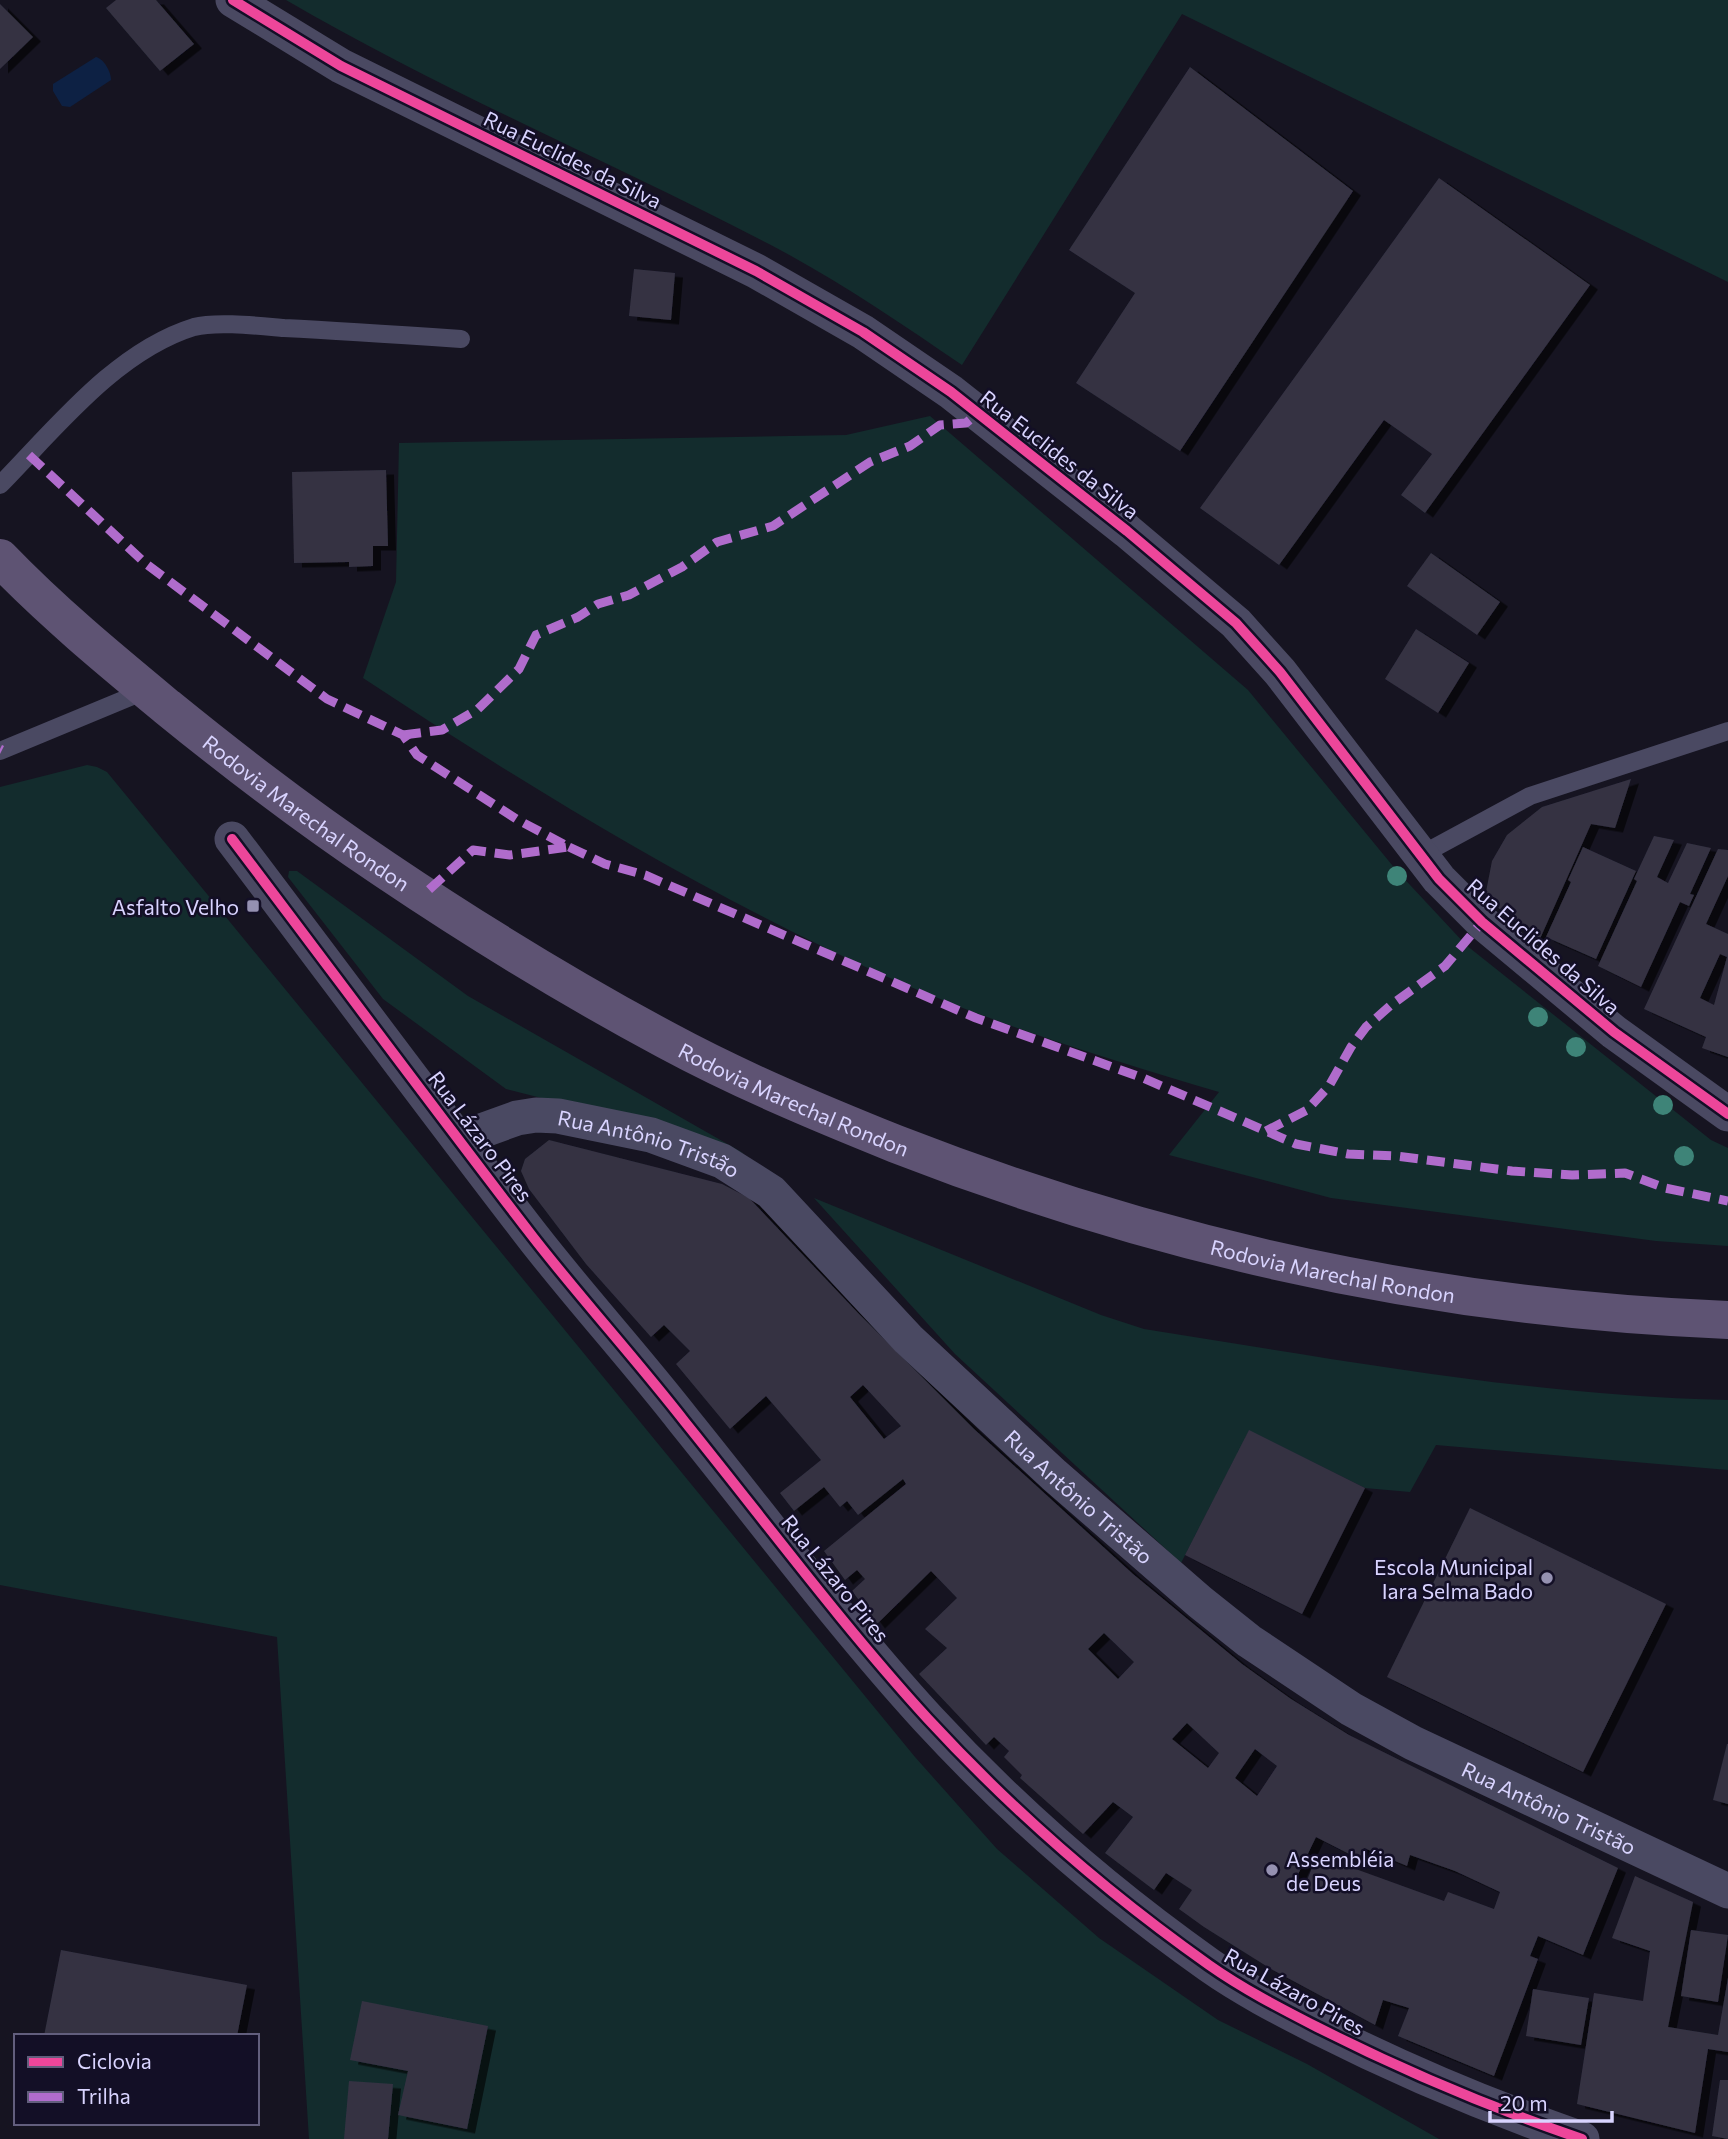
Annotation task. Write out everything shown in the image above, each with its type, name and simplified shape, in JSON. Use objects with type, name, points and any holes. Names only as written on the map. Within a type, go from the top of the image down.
[{"type":"main road","name":"Rodovia Marechal Rondon","points":[[0,558],[93,648],[313,822],[522,959],[670,1043],[824,1115],[982,1177],[1144,1229],[1309,1270],[1476,1299],[1646,1317],[1728,1320]]},
{"type":"street","name":"Rua Euclides da Silva","points":[[233,0],[341,66],[757,271],[863,332],[951,392],[1127,531],[1236,623],[1280,672],[1439,879],[1513,950],[1614,1032],[1728,1114]]},
{"type":"street","name":"Rua Lázaro Pires","points":[[232,839],[536,1241],[652,1380],[857,1636],[928,1719],[1004,1798],[1116,1896],[1213,1968],[1269,2003],[1351,2045],[1424,2077],[1582,2139]]},
{"type":"street","name":"Rua Antônio Tristão","points":[[459,1139],[517,1118],[558,1116],[651,1135],[723,1161],[771,1192],[908,1339],[1054,1475],[1200,1602],[1249,1640],[1351,1709],[1413,1742],[1728,1891]]},
{"type":"lane","points":[[0,485],[73,410],[123,365],[166,340],[196,327],[241,325],[461,339]]},
{"type":"lane","points":[[0,751],[147,690]]},
{"type":"lane","points":[[1421,855],[1530,796],[1728,731]]},
{"type":"green space","points":[[286,0],[1728,0],[1728,282],[1182,14],[962,365],[843,286],[794,257],[405,65]]},
{"type":"green space","points":[[930,416],[1248,690],[1397,871],[1466,945],[1711,1140],[1728,1148],[1728,1246],[1656,1241],[1331,1198],[1169,1155],[1219,1092],[1007,1024],[883,975],[815,943],[617,837],[363,678],[396,582],[399,443],[846,435]]},
{"type":"green space","points":[[87,765],[107,772],[915,1757],[997,1849],[1099,1938],[1218,2020],[1307,2064],[1439,2139],[309,2139],[277,1637],[0,1585],[0,787]]},
{"type":"green space","points":[[289,871],[297,871],[468,996],[745,1154],[718,1143],[506,1089],[383,999],[288,877]]},
{"type":"green space","points":[[814,1198],[1101,1315],[1144,1329],[1508,1384],[1654,1397],[1728,1400],[1728,1470],[1436,1445],[1410,1492],[1365,1488],[1249,1431],[1181,1563],[955,1354]]},
{"type":"water","points":[[96,57],[106,66],[111,80],[70,107],[62,106],[53,91],[53,84]]},
{"type":"building","points":[[116,0],[156,0],[194,44],[160,71],[106,8]]},
{"type":"building","points":[[0,4],[33,37],[0,69]]},
{"type":"building","points":[[1190,67],[1353,191],[1180,451],[1076,383],[1135,293],[1069,250]]},
{"type":"building","points":[[1439,178],[1590,285],[1425,513],[1401,495],[1432,454],[1384,420],[1279,565],[1200,508]]},
{"type":"building","points":[[634,269],[675,273],[671,320],[629,316]]},
{"type":"building","points":[[386,470],[388,546],[373,546],[373,566],[349,567],[349,562],[294,563],[292,472]]},
{"type":"building","points":[[1431,553],[1500,602],[1477,635],[1407,586]]},
{"type":"building","points":[[1416,629],[1469,663],[1438,713],[1385,679]]},
{"type":"building","points":[[1631,779],[1615,828],[1591,824],[1539,941],[1485,897],[1492,861],[1507,835],[1542,807]]},
{"type":"building","points":[[1654,836],[1674,840],[1657,877],[1668,883],[1687,843],[1711,848],[1690,894],[1694,895],[1689,906],[1680,902],[1641,987],[1598,966],[1637,881],[1634,879]]},
{"type":"building","points":[[1583,847],[1636,871],[1596,959],[1546,937],[1571,882],[1568,880]]},
{"type":"building","points":[[1718,849],[1728,850],[1728,876],[1706,924],[1728,934],[1728,1057],[1702,1048],[1706,1037],[1644,1009]],"holes":[[[1720,954],[1727,957],[1714,1005],[1700,998]]]},
{"type":"building","points":[[549,1140],[722,1184],[749,1198],[858,1313],[974,1429],[1133,1574],[1242,1664],[1349,1735],[1618,1868],[1583,1955],[1538,1936],[1530,1956],[1538,1959],[1494,2076],[1398,2036],[1409,2008],[1383,2000],[1375,2025],[1271,1969],[1204,1927],[1179,1909],[1192,1890],[1166,1873],[1154,1890],[1105,1853],[1133,1817],[1113,1802],[1083,1834],[1020,1778],[1022,1775],[1004,1757],[1009,1751],[994,1737],[986,1745],[919,1674],[947,1648],[925,1629],[957,1598],[931,1571],[877,1624],[852,1591],[865,1579],[857,1570],[845,1580],[824,1551],[906,1484],[903,1479],[858,1515],[847,1501],[840,1507],[824,1487],[794,1511],[780,1493],[821,1460],[766,1396],[730,1429],[676,1364],[690,1351],[664,1325],[651,1337],[586,1264],[529,1189],[521,1171],[525,1159]],"holes":[[[863,1385],[901,1426],[884,1439],[850,1397]],[[1104,1633],[1134,1662],[1118,1679],[1088,1649]],[[1187,1723],[1219,1753],[1208,1768],[1172,1739]],[[1255,1749],[1277,1766],[1257,1796],[1235,1778]],[[1316,1837],[1359,1859],[1364,1848],[1407,1866],[1410,1855],[1455,1871],[1500,1892],[1494,1909],[1448,1892],[1444,1901],[1317,1855],[1302,1893],[1291,1889]]]},
{"type":"building","points":[[1249,1430],[1365,1488],[1302,1614],[1185,1555]]},
{"type":"building","points":[[1470,1508],[1666,1604],[1583,1772],[1387,1677]]},
{"type":"building","points":[[1728,1744],[1728,1804],[1713,1800]]},
{"type":"building","points":[[1635,1876],[1693,1902],[1668,2027],[1718,2035],[1728,1978],[1728,2052],[1708,2049],[1695,2133],[1577,2104],[1594,1993],[1643,2001],[1650,1951],[1612,1938]]},
{"type":"building","points":[[1691,1930],[1728,1935],[1718,2002],[1681,1996]]},
{"type":"building","points":[[61,1950],[247,1985],[237,2034],[44,2034]]},
{"type":"building","points":[[1533,1989],[1589,1998],[1581,2045],[1526,2036]]},
{"type":"building","points":[[362,2001],[488,2026],[467,2129],[398,2115],[408,2071],[350,2060]]},
{"type":"building","points":[[1720,2080],[1728,2080],[1728,2139],[1712,2136]]},
{"type":"building","points":[[349,2081],[393,2084],[388,2139],[344,2139]]},
{"type":"marked path","points":[[403,735],[442,730],[478,709],[519,669],[536,635],[578,617],[598,604],[629,595],[682,567],[717,542],[773,526],[870,462],[910,446],[940,425],[966,423],[978,413]]},
{"type":"marked path","points":[[29,455],[145,563],[327,699],[403,735],[417,755],[518,820],[569,847],[510,855],[473,850],[423,895]]},
{"type":"marked path","points":[[569,847],[605,864],[645,875],[976,1018],[1143,1078],[1296,1144],[1348,1154],[1396,1156],[1512,1171],[1572,1175],[1625,1173],[1665,1188],[1728,1201]]},
{"type":"marked path","points":[[1266,1131],[1307,1110],[1329,1086],[1366,1027],[1391,1005],[1445,966],[1482,922]]},
{"type":"cycle path","points":[[233,0],[341,66],[756,271],[863,332],[951,392],[1127,531],[1236,623],[1280,672],[1439,879],[1482,922],[1614,1032],[1728,1114]]},
{"type":"cycle path","points":[[232,839],[552,1260],[865,1647],[928,1719],[993,1786],[1062,1850],[1134,1909],[1171,1938],[1248,1990],[1317,2027],[1414,2073],[1582,2139]]},
{"type":"place","name":"Asfalto Velho","points":[[253,906]]},
{"type":"place","name":"Escola Municipal Iara Selma Bado","points":[[1547,1578]]},
{"type":"place","name":"Assembléia de Deus","points":[[1272,1870]]}]
